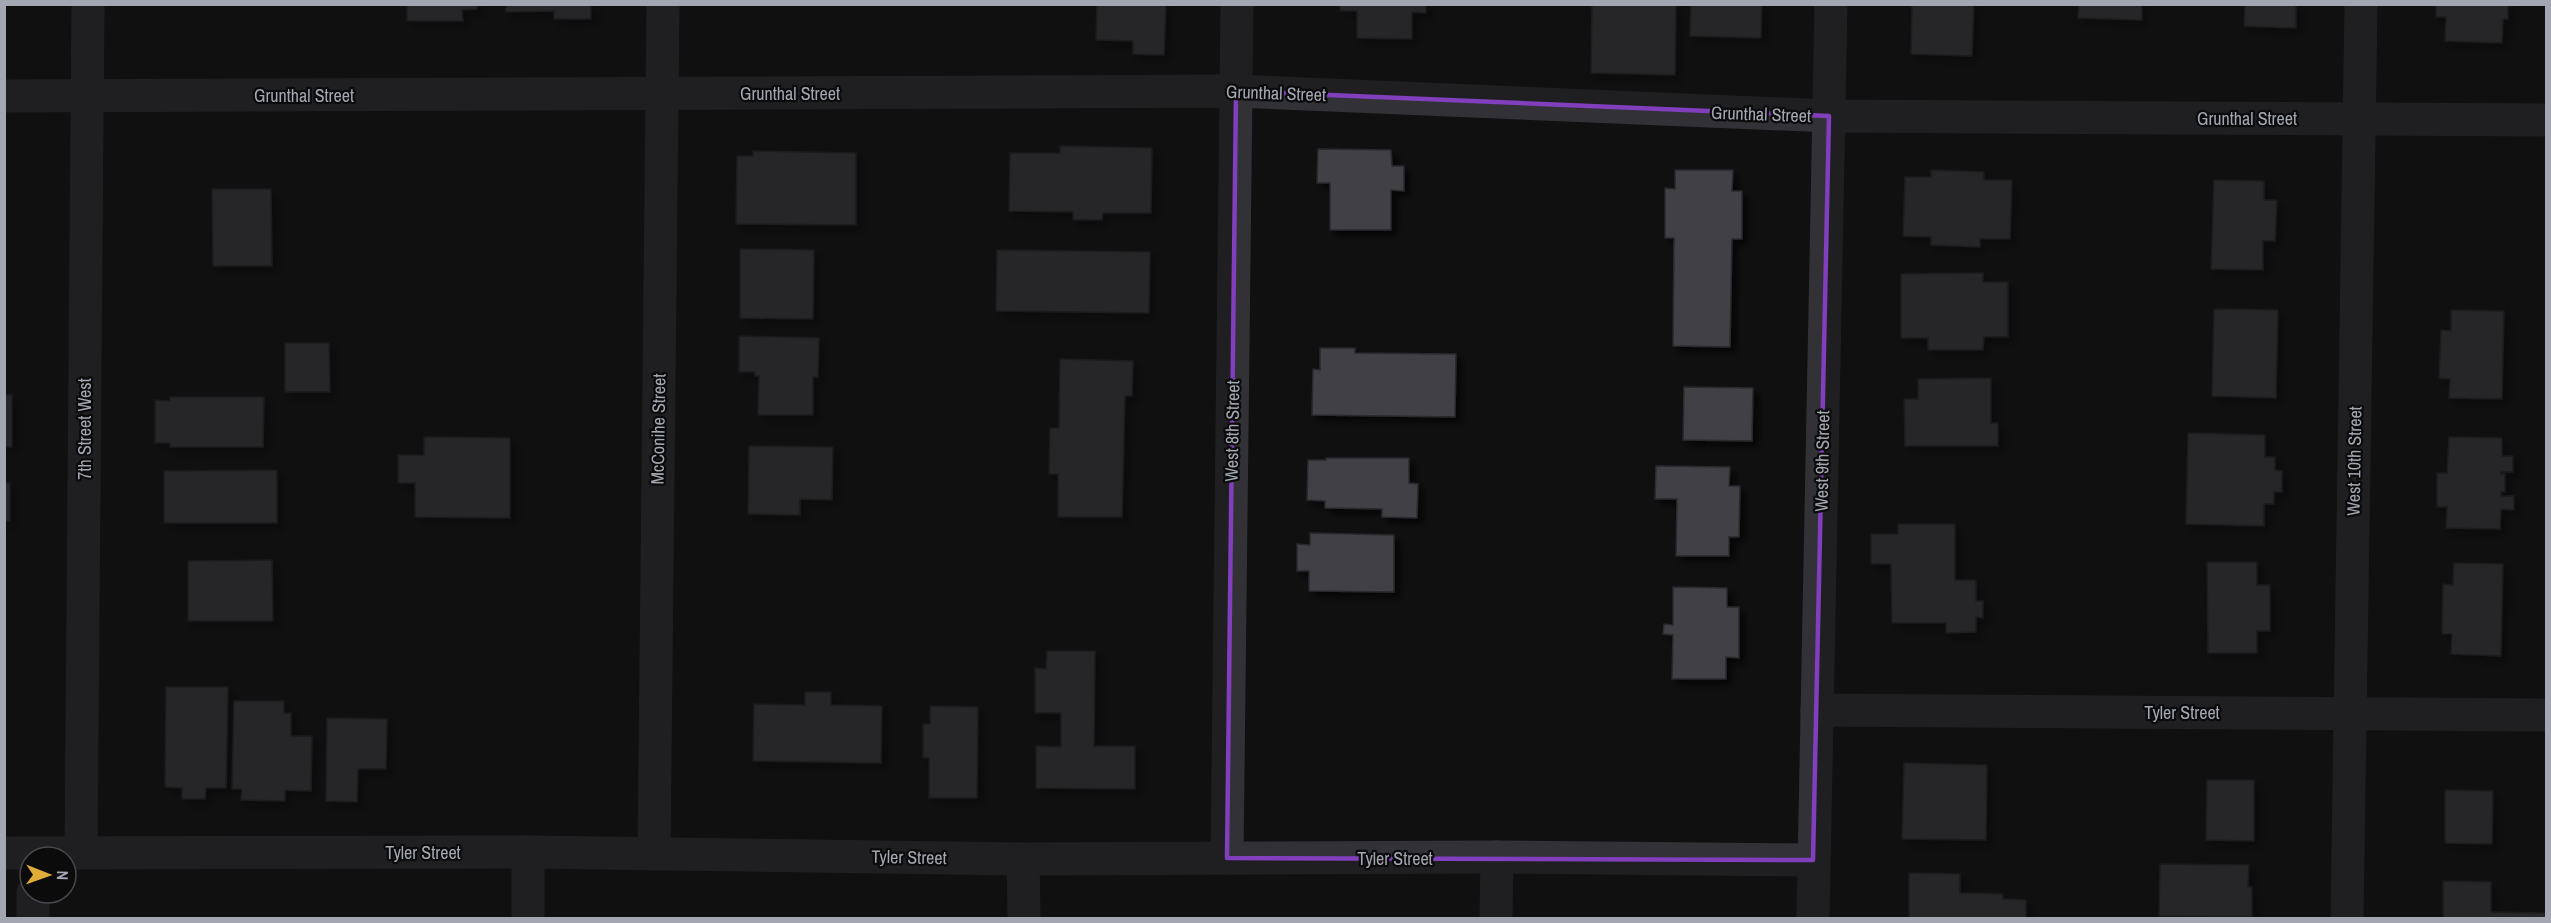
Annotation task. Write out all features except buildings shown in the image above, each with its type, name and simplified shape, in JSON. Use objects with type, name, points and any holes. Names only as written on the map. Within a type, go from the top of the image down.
[{"type":"street","name":"7th Street West","points":[[81,853],[88,4]]},
{"type":"street","name":"McConihe Street","points":[[654,854],[663,4]]},
{"type":"street","name":"West 8th Street","points":[[1227,858],[1237,4]]},
{"type":"street","name":"West 9th Street","points":[[1813,918],[1831,4]]},
{"type":"street","name":"West 10th Street","points":[[2347,918],[2361,4]]},
{"type":"street","name":"Grunthal Street","points":[[4,96],[1236,91],[1829,116],[2547,120]]},
{"type":"street","name":"Tyler Street","points":[[1817,710],[2547,715]]},
{"type":"street","name":"Tyler Street","points":[[78,853],[528,852],[1023,859],[1497,857],[1814,860]]},
{"type":"street","points":[[528,852],[528,918]]},
{"type":"street","points":[[1496,918],[1497,857]]},
{"type":"street","points":[[1023,859],[1024,918]]},
{"type":"highlighted area","points":[[1236,91],[1829,116],[1813,860],[1227,858]]}]
